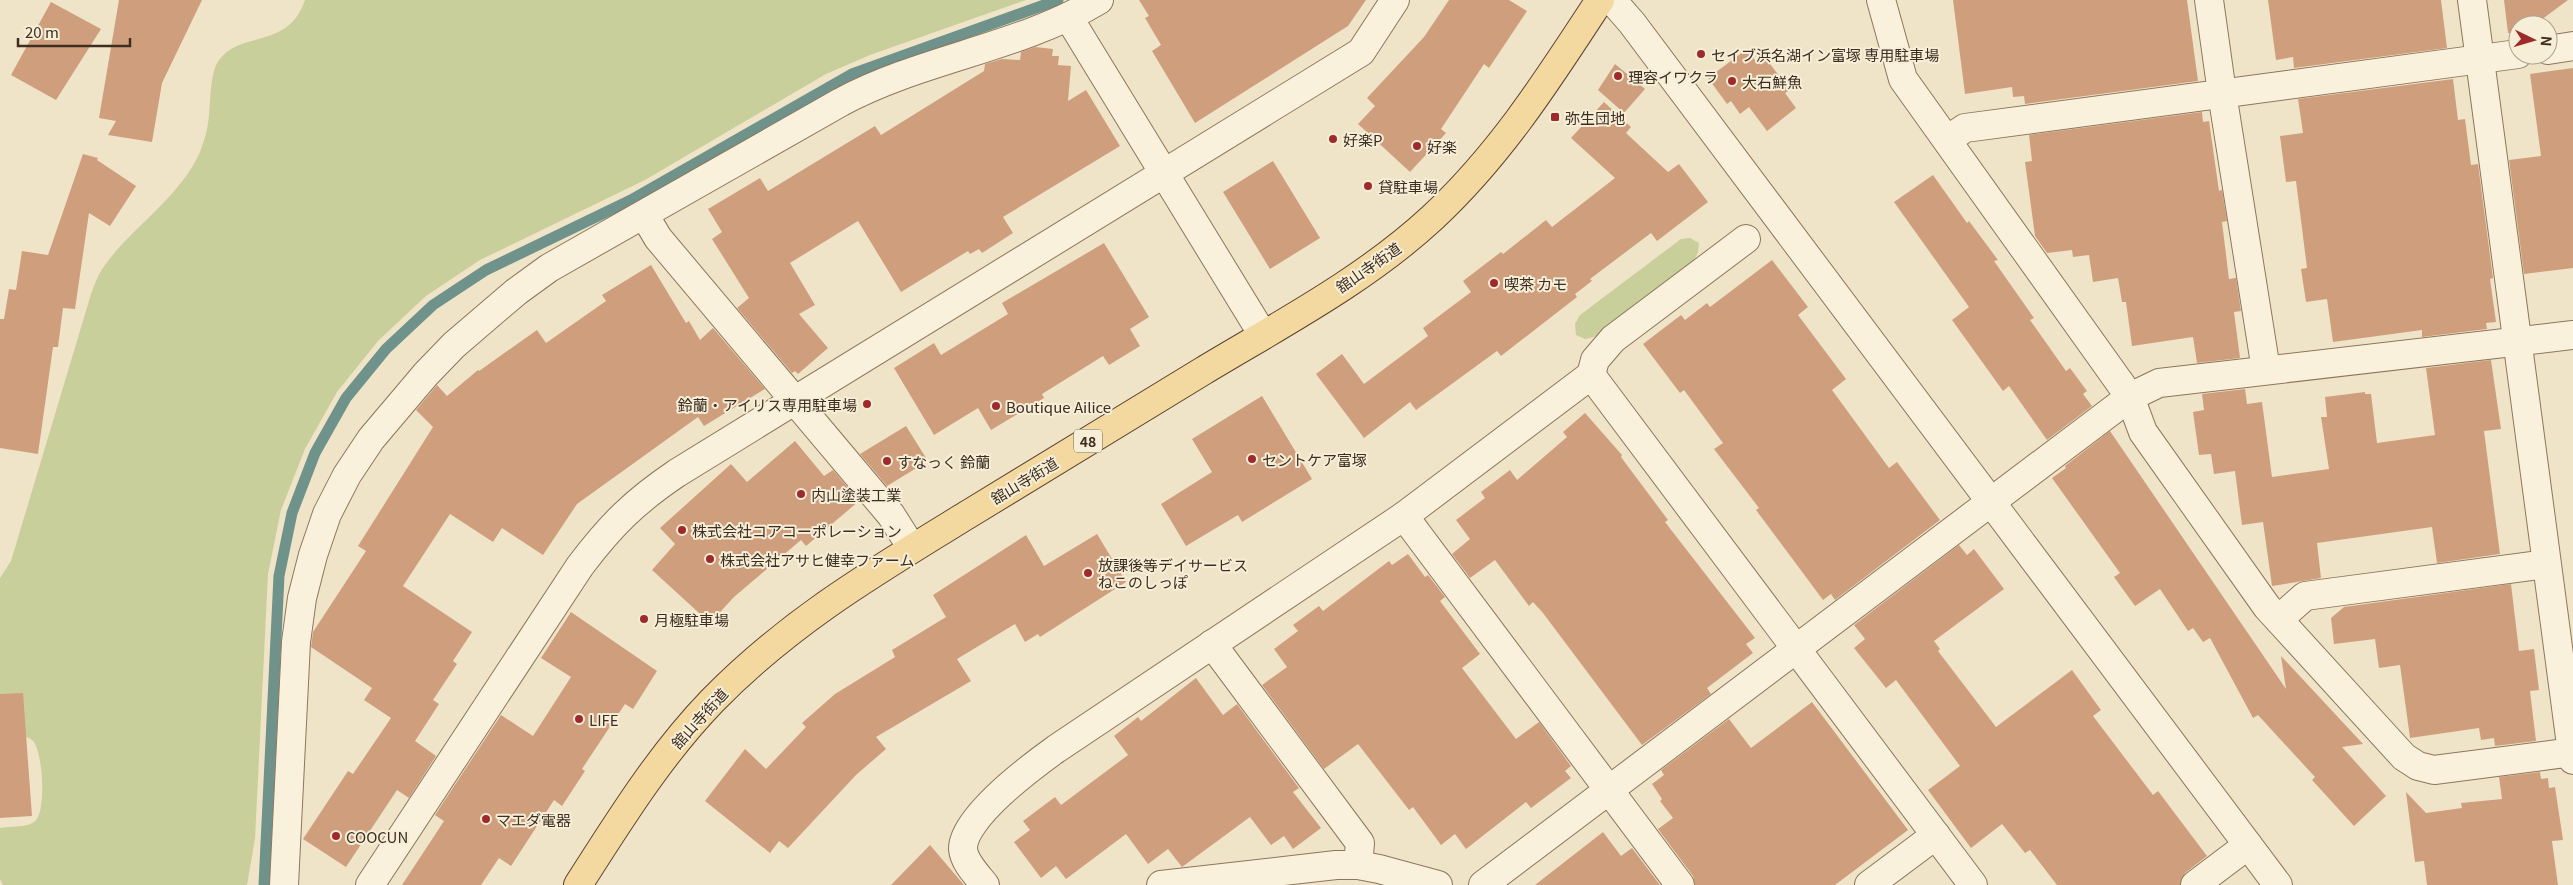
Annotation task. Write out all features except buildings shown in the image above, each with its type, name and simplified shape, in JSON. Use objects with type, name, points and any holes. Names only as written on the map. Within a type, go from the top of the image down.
[{"type":"main road","name":"舘山寺街道","points":[[578,885],[653,772],[711,702],[777,640],[813,612],[912,548],[1338,289],[1396,249],[1462,189],[1520,122],[1600,0]]},
{"type":"street","points":[[284,885],[296,642],[302,598],[312,555],[328,514],[347,475],[371,439],[426,374],[484,317],[549,268],[645,216],[860,92],[1069,18],[1100,0]]},
{"type":"street","points":[[370,885],[580,566],[608,530],[640,498],[795,400],[1361,52],[1395,0]]},
{"type":"street","points":[[1612,0],[1632,23],[2278,885]]},
{"type":"street","points":[[1881,0],[1903,79],[2130,398],[2143,432],[2279,620],[2404,757],[2418,766],[2434,770],[2573,755],[2472,0]]},
{"type":"street","points":[[2209,0],[2266,370]]},
{"type":"street","points":[[1069,18],[1263,335]]},
{"type":"street","points":[[2558,48],[2573,46]]},
{"type":"street","points":[[1948,140],[1965,128],[2508,55]]},
{"type":"street","points":[[645,216],[658,238],[892,515],[912,548]]},
{"type":"street","points":[[985,885],[968,864],[963,851],[964,838],[971,826],[998,796],[1049,754],[1404,516],[1591,375],[1595,360],[1614,339],[1746,239]]},
{"type":"street","points":[[1483,885],[2130,398],[2159,383],[2573,335]]},
{"type":"street","points":[[1591,375],[1973,885]]},
{"type":"street","points":[[1404,516],[1680,885]]},
{"type":"street","points":[[2279,620],[2305,596],[2546,564]]},
{"type":"street","points":[[1212,644],[1360,843],[1358,865]]},
{"type":"street","points":[[1869,885],[1936,835]]},
{"type":"street","points":[[2195,885],[2248,845]]},
{"type":"street","points":[[1161,885],[1336,865],[1358,865],[1438,885]]},
{"type":"green space","points":[[305,0],[1026,0],[870,55],[826,74],[645,180],[480,260],[426,296],[378,341],[337,392],[305,449],[281,510],[268,574],[255,839],[247,885],[3,885],[0,879],[0,828],[22,826],[34,822],[41,808],[42,783],[39,757],[33,741],[22,736],[0,734],[0,578],[11,561],[91,294],[100,272],[113,254],[167,199],[191,169],[200,152],[206,134],[213,73],[219,60],[228,51],[239,45],[264,38],[287,26],[297,16]]},
{"type":"green space","points":[[1690,238],[1699,243],[1694,261],[1594,337],[1585,339],[1576,335],[1575,324],[1580,315],[1681,239]]},
{"type":"waterway","points":[[264,885],[279,576],[292,513],[315,453],[346,398],[386,349],[433,305],[486,270],[631,200],[852,74],[1058,0]]},
{"type":"place","name":"セイブ浜名湖イン富塚 専用駐車場","points":[[1701,54]]},
{"type":"place","name":"理容イワクラ","points":[[1618,76]]},
{"type":"place","name":"大石鮮魚","points":[[1732,81]]},
{"type":"place","name":"弥生団地","points":[[1555,117]]},
{"type":"place","name":"好楽P","points":[[1333,139]]},
{"type":"place","name":"好楽","points":[[1417,146]]},
{"type":"place","name":"貸駐車場","points":[[1368,186]]},
{"type":"place","name":"喫茶 カモ","points":[[1494,283]]},
{"type":"place","name":"鈴蘭・アイリス専用駐車場","points":[[867,404]]},
{"type":"place","name":"Boutique Ailice","points":[[996,406]]},
{"type":"place","name":"セントケア富塚","points":[[1252,459]]},
{"type":"place","name":"すなっく 鈴蘭","points":[[887,461]]},
{"type":"place","name":"内山塗装工業","points":[[801,494]]},
{"type":"place","name":"株式会社コアコーポレーション","points":[[682,530]]},
{"type":"place","name":"株式会社アサヒ健幸ファーム","points":[[710,559]]},
{"type":"place","name":"放課後等デイサービス ねこのしっぽ","points":[[1088,573]]},
{"type":"place","name":"月極駐車場","points":[[644,619]]},
{"type":"place","name":"LIFE","points":[[579,719]]},
{"type":"place","name":"マエダ電器","points":[[486,819]]},
{"type":"place","name":"COOCUN","points":[[336,836]]}]
